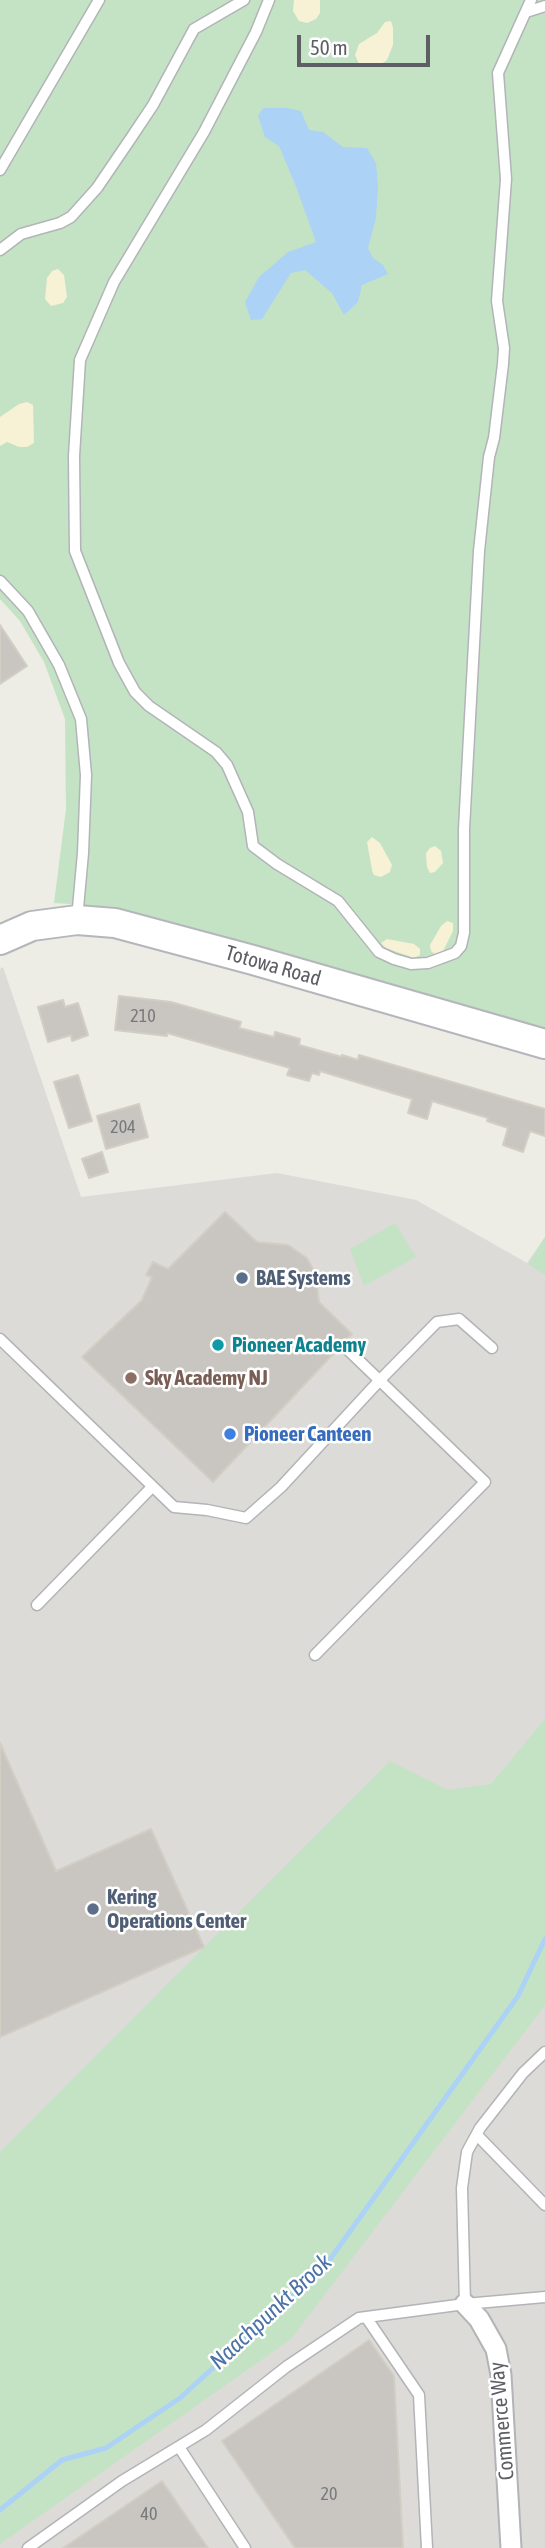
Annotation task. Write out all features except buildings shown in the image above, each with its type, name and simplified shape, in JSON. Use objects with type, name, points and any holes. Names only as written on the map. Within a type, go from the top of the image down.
[{"type":"main road","name":"Totowa Road","points":[[0,940],[32,926],[77,920],[115,923],[545,1044]]},
{"type":"street","name":"Commerce Way","points":[[464,2304],[479,2319],[496,2349],[502,2375],[511,2548]]},
{"type":"lane","points":[[0,170],[99,0]]},
{"type":"lane","points":[[0,250],[21,234],[60,223],[71,217],[97,188],[153,105],[194,29],[244,0]]},
{"type":"lane","points":[[269,0],[256,32],[204,132],[114,282],[80,360],[74,456],[75,551],[119,663],[135,692],[149,706],[216,752],[227,765],[247,812],[253,846],[338,901],[379,952],[411,964],[428,963],[456,953],[464,933],[464,829],[479,551],[504,348],[497,301],[506,179],[498,73],[531,0]]},
{"type":"lane","points":[[526,12],[545,6]]},
{"type":"lane","points":[[0,581],[28,611],[59,664],[81,719],[86,775],[77,920]]},
{"type":"lane","points":[[0,1339],[174,1507],[246,1518],[281,1487],[437,1322],[459,1319],[492,1348]]},
{"type":"lane","points":[[315,1655],[485,1482],[347,1349]]},
{"type":"lane","points":[[37,1605],[152,1488]]},
{"type":"lane","points":[[464,2304],[462,2188],[467,2151],[523,2073],[545,2052]]},
{"type":"lane","points":[[477,2134],[545,2205]]},
{"type":"lane","points":[[28,2548],[122,2481],[206,2430],[286,2367],[359,2318],[464,2304],[545,2297]]},
{"type":"lane","points":[[366,2317],[419,2395],[427,2548]]},
{"type":"lane","points":[[179,2447],[246,2548]]},
{"type":"shaded area","points":[[3,967],[81,1197],[277,1173],[416,1200],[527,1263],[545,1237],[545,2548],[0,2548],[0,969]]},
{"type":"green space","points":[[0,0],[545,0],[545,1028],[116,907],[54,903],[66,809],[65,719],[44,662],[20,621],[0,599]]},
{"type":"green space","points":[[395,1223],[416,1257],[364,1286],[350,1249]]},
{"type":"green space","points":[[545,1237],[545,1275],[528,1264]]},
{"type":"green space","points":[[545,1719],[545,2005],[291,2339],[0,2544],[0,2152],[390,1761],[448,1790],[491,1784]]},
{"type":"sand","points":[[294,0],[320,0],[320,13],[316,19],[307,23],[299,21],[293,11]]},
{"type":"sand","points":[[391,21],[393,45],[387,60],[380,65],[360,66],[355,55],[359,44],[377,33],[385,22]]},
{"type":"sand","points":[[58,269],[64,275],[67,297],[63,303],[51,306],[45,299],[47,278],[52,271]]},
{"type":"sand","points":[[27,402],[33,405],[34,443],[19,447],[7,442],[0,446],[0,417],[19,404]]},
{"type":"sand","points":[[372,837],[380,843],[392,865],[390,872],[381,877],[374,875],[372,870],[367,842]]},
{"type":"sand","points":[[435,846],[441,851],[443,863],[435,872],[430,873],[426,853]]},
{"type":"sand","points":[[447,921],[453,923],[453,931],[442,953],[436,955],[431,951],[430,945]]},
{"type":"sand","points":[[387,939],[414,944],[420,949],[420,955],[414,958],[386,948],[381,943]]},
{"type":"water","points":[[263,108],[301,111],[309,130],[323,132],[343,147],[367,148],[376,163],[376,218],[368,248],[373,258],[383,265],[388,274],[362,285],[358,302],[344,315],[332,293],[305,270],[291,273],[262,319],[251,320],[245,302],[259,277],[288,252],[316,242],[279,146],[265,137],[258,116]]},
{"type":"waterway","name":"Naachpunkt Brook","points":[[0,2510],[62,2460],[106,2448],[180,2398],[326,2265],[518,1996],[545,1939]]},
{"type":"place","name":"BAE Systems","points":[[242,1278]]},
{"type":"place","name":"Pioneer Academy","points":[[218,1345]]},
{"type":"place","name":"Sky Academy NJ","points":[[131,1378]]},
{"type":"place","name":"Pioneer Canteen","points":[[230,1434]]},
{"type":"place","name":"Kering Operations Center","points":[[93,1909]]}]
